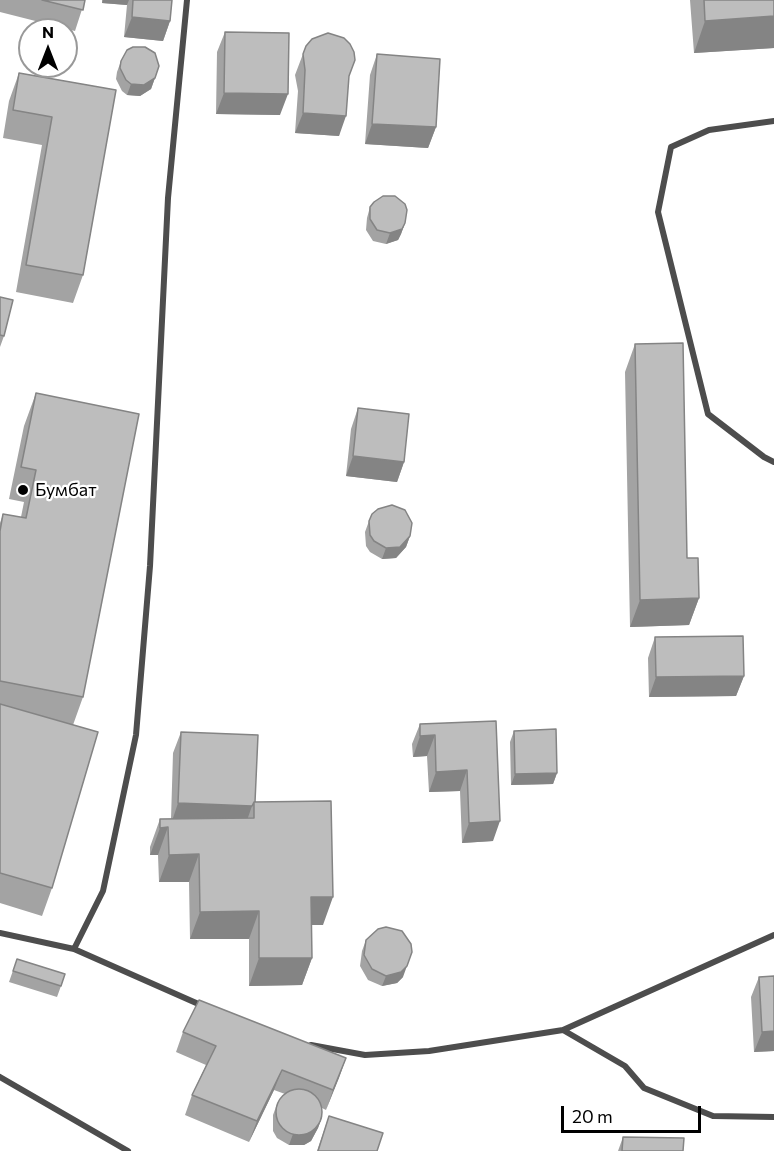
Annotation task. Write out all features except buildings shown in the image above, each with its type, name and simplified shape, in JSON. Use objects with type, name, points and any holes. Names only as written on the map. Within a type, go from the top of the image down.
[{"type":"street","points":[[74,950],[103,891],[136,735],[150,566],[168,198],[187,0]]},
{"type":"street","points":[[774,121],[709,130],[671,147],[658,212],[708,414],[764,457],[774,462]]},
{"type":"street","points":[[0,933],[74,950],[208,1008]]},
{"type":"street","points":[[302,1044],[365,1055],[429,1051],[563,1030],[774,935]]},
{"type":"street","points":[[563,1030],[625,1066],[644,1088],[713,1116],[774,1117]]},
{"type":"street","points":[[0,1077],[128,1151]]},
{"type":"place","name":"Бумбат","points":[[23,490]]}]
